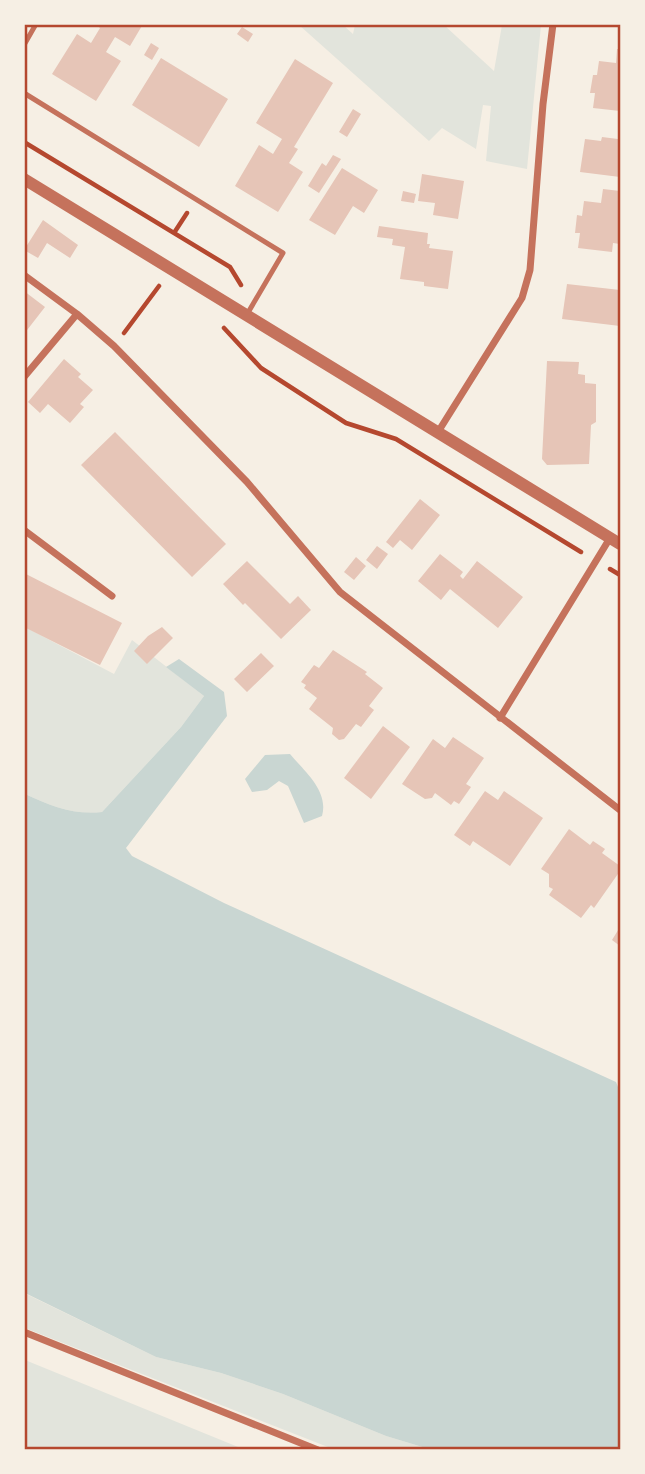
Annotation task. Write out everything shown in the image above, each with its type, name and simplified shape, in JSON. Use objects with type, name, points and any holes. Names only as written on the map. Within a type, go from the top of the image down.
[{"type":"street","points":[[438,432],[522,298],[530,270],[543,104],[553,24]]},
{"type":"street","points":[[24,179],[615,541],[596,561],[500,718]]},
{"type":"street","points":[[24,275],[77,314],[114,346],[247,482],[340,592],[621,810]]},
{"type":"street","points":[[24,377],[77,314]]},
{"type":"street","points":[[24,530],[111,596]]},
{"type":"street","points":[[24,1332],[318,1450]]},
{"type":"lane","points":[[24,45],[36,24]]},
{"type":"lane","points":[[24,93],[283,253],[246,316]]},
{"type":"path","points":[[24,142],[230,267],[243,288],[257,298]]},
{"type":"path","points":[[148,279],[171,293]]},
{"type":"path","points":[[114,346],[159,286]]},
{"type":"path","points":[[217,322],[270,375],[346,423],[396,439],[621,575]]},
{"type":"shaded area","points":[[299,25],[343,25],[353,34],[355,25],[444,25],[494,71],[502,25],[541,25],[527,169],[486,161],[491,106],[483,105],[476,149],[442,128],[429,141]]},
{"type":"shaded area","points":[[25,627],[114,674],[132,640],[204,696],[181,727],[102,812],[62,809],[25,794]]},
{"type":"shaded area","points":[[179,659],[224,692],[227,716],[126,848],[132,856],[224,903],[616,1082],[620,1092],[620,1449],[429,1449],[386,1436],[283,1394],[221,1373],[156,1357],[25,1293],[25,794],[62,809],[102,812],[181,727],[204,696],[166,667]]},
{"type":"shaded area","points":[[290,754],[314,782],[322,798],[322,816],[304,823],[288,786],[279,781],[267,790],[252,792],[245,779],[265,755]]},
{"type":"shaded area","points":[[24,1293],[156,1357],[221,1373],[283,1394],[386,1436],[429,1449],[333,1449],[25,1328]]},
{"type":"shaded area","points":[[25,1360],[243,1449],[25,1449]]},
{"type":"building","points":[[95,24],[143,24],[130,46],[115,37],[106,52],[121,61],[96,101],[52,74],[77,34],[91,43],[100,28]]},
{"type":"building","points":[[242,27],[253,34],[248,42],[237,34]]},
{"type":"building","points":[[151,43],[159,48],[152,60],[144,55]]},
{"type":"building","points":[[617,49],[620,49],[620,111],[593,108],[595,93],[590,93],[593,75],[597,75],[599,61],[616,63]]},
{"type":"building","points":[[161,58],[228,99],[199,147],[132,105]]},
{"type":"building","points":[[295,59],[333,83],[294,147],[298,149],[289,163],[303,172],[278,212],[235,186],[259,145],[273,154],[282,139],[256,123]]},
{"type":"building","points":[[353,109],[361,114],[347,137],[339,132]]},
{"type":"building","points":[[619,132],[620,177],[580,172],[585,139],[618,139]]},
{"type":"building","points":[[333,155],[341,159],[319,193],[308,186],[322,163],[326,166]]},
{"type":"building","points":[[342,168],[378,190],[364,213],[353,206],[335,235],[309,220]]},
{"type":"building","points":[[422,174],[464,181],[458,219],[433,215],[435,203],[418,201]]},
{"type":"building","points":[[603,189],[620,191],[620,244],[613,243],[612,252],[578,248],[580,233],[575,233],[577,215],[582,216],[584,201],[601,203]]},
{"type":"building","points":[[403,191],[416,194],[414,203],[401,201]]},
{"type":"building","points":[[43,220],[78,245],[70,258],[47,243],[38,258],[24,250]]},
{"type":"building","points":[[379,226],[428,233],[429,248],[453,251],[448,289],[400,279],[405,247],[392,245],[393,239],[377,237]]},
{"type":"building","points":[[567,284],[620,290],[620,326],[562,319]]},
{"type":"building","points":[[24,291],[45,307],[24,334]]},
{"type":"building","points":[[64,359],[81,374],[78,377],[93,390],[80,404],[84,407],[70,423],[48,404],[40,413],[28,402]]},
{"type":"building","points":[[547,361],[579,362],[578,374],[585,375],[585,383],[596,384],[596,422],[591,425],[589,464],[547,465],[542,459]]},
{"type":"building","points":[[115,432],[226,544],[192,577],[81,465]]},
{"type":"building","points":[[420,499],[440,515],[412,550],[400,540],[393,548],[386,542]]},
{"type":"building","points":[[377,546],[388,554],[377,569],[366,560]]},
{"type":"building","points":[[440,554],[463,572],[460,576],[463,579],[477,561],[523,597],[498,628],[450,589],[441,600],[418,581]]},
{"type":"building","points":[[356,557],[366,566],[354,580],[344,572]]},
{"type":"building","points":[[247,561],[290,604],[298,596],[311,610],[281,639],[223,584]]},
{"type":"building","points":[[24,573],[122,623],[100,665],[24,627]]},
{"type":"building","points":[[162,627],[173,638],[147,664],[134,651],[148,636]]},
{"type":"building","points":[[333,650],[367,672],[365,674],[383,688],[369,706],[374,710],[361,727],[356,724],[344,739],[339,740],[332,734],[333,728],[309,709],[317,698],[304,688],[306,685],[301,682],[314,665],[319,668]]},
{"type":"building","points":[[261,653],[274,666],[247,692],[234,679]]},
{"type":"building","points":[[383,726],[410,747],[371,799],[344,778]]},
{"type":"building","points":[[453,737],[484,758],[466,784],[471,787],[459,804],[454,801],[451,805],[435,793],[432,798],[425,799],[402,784],[433,739],[445,748]]},
{"type":"building","points":[[485,791],[498,800],[504,791],[543,818],[510,866],[473,841],[470,846],[454,835]]},
{"type":"building","points":[[569,829],[590,845],[593,841],[605,849],[602,853],[620,866],[620,871],[594,908],[591,905],[581,918],[549,895],[553,889],[549,887],[549,874],[541,869]]},
{"type":"building","points":[[620,927],[620,946],[612,940]]}]
